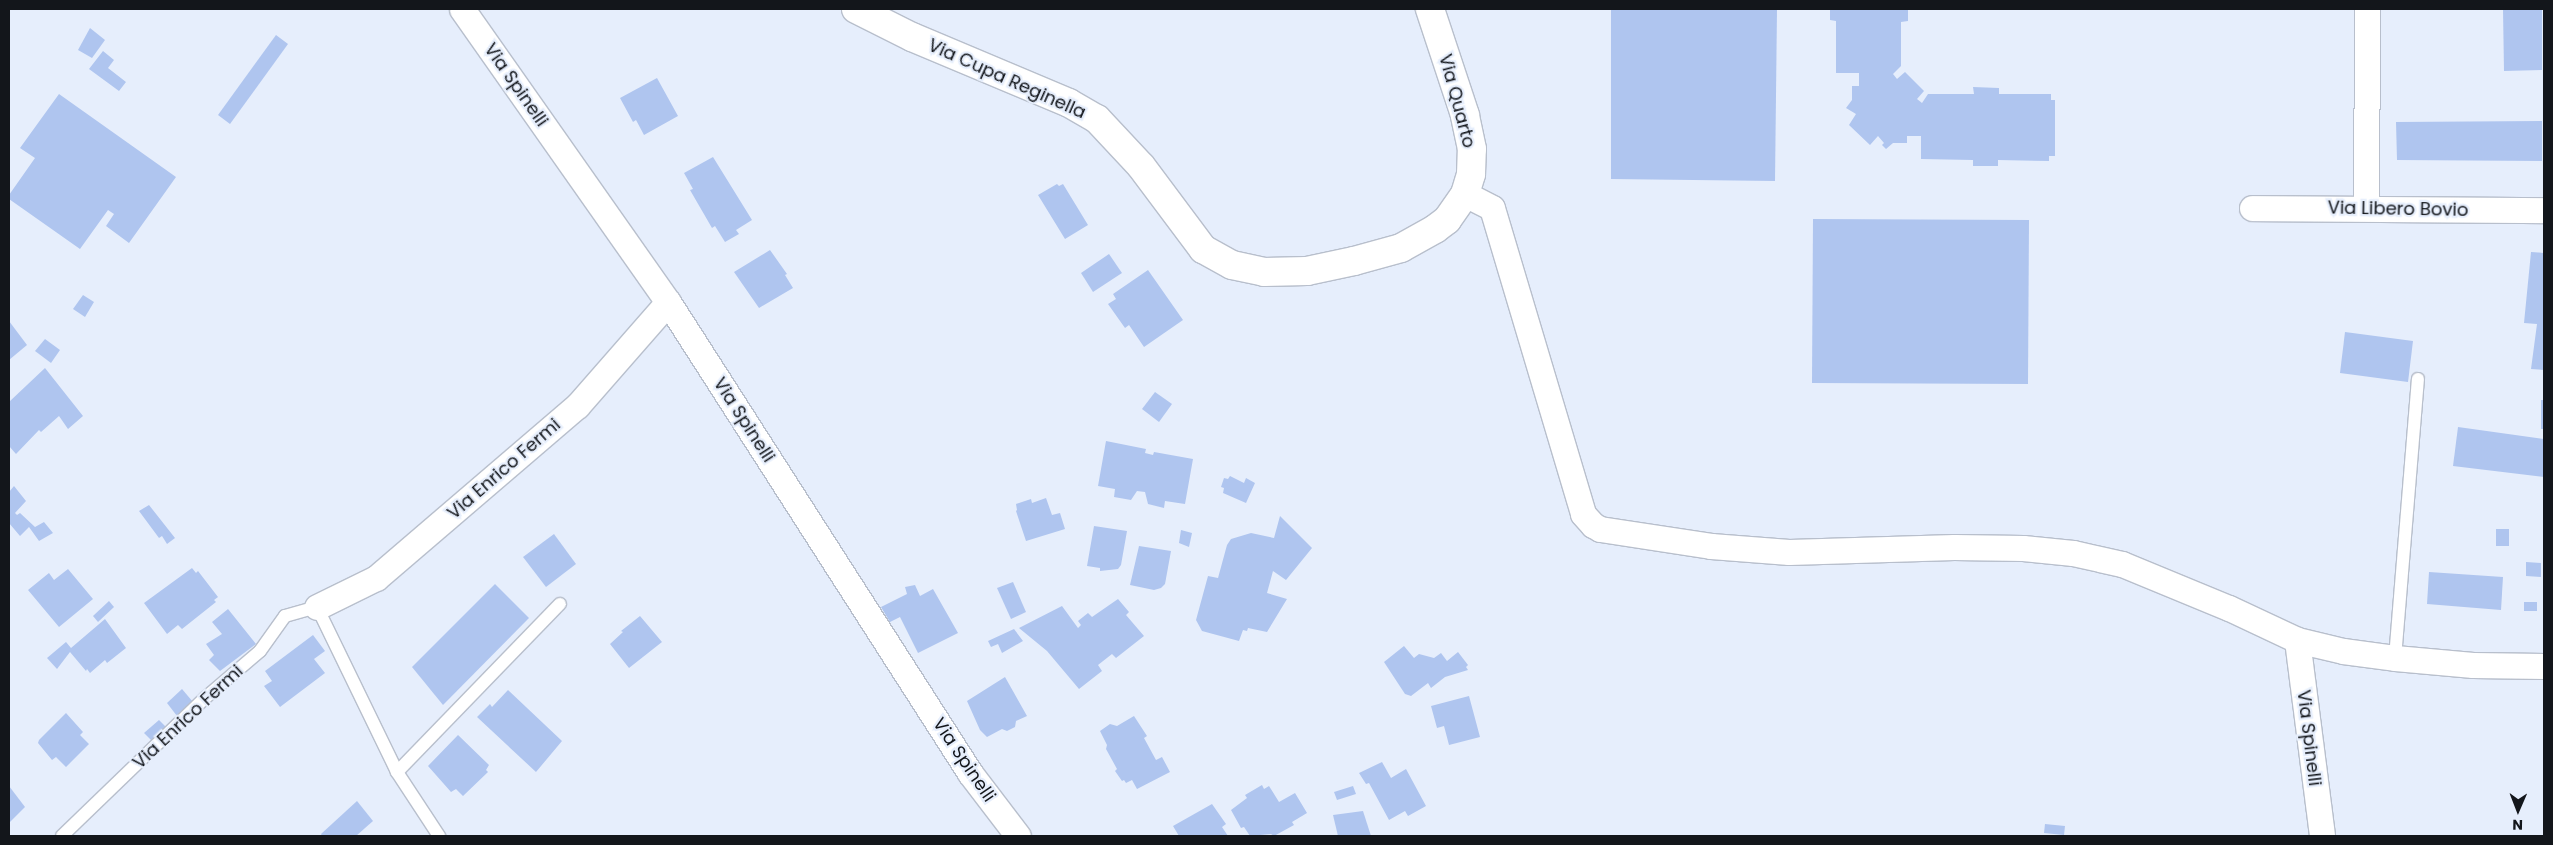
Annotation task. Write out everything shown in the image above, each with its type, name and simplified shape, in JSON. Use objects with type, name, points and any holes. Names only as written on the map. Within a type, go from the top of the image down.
[{"type":"street","name":"Via Spinelli","points":[[462,9],[668,302],[970,773],[1018,836]]},
{"type":"street","name":"Via Cupa Reginella","points":[[856,9],[912,37],[1069,103],[1097,119],[1141,166],[1203,249],[1232,265],[1264,272],[1307,271],[1401,248],[1436,229],[1447,220],[1465,194]]},
{"type":"street","name":"Via Quarto","points":[[1430,9],[1465,115],[1472,149],[1471,174],[1465,194]]},
{"type":"street","points":[[2366,208],[2367,9]]},
{"type":"street","points":[[1465,194],[1492,208],[1583,514],[1593,525],[1609,531],[1672,540],[1789,552],[1954,547],[2024,548],[2073,553],[2122,564],[2229,608],[2297,640],[2343,651],[2395,658],[2474,665],[2544,666]]},
{"type":"street","name":"Via Libero Bovio","points":[[2252,208],[2544,210]]},
{"type":"street","name":"Via Enrico Fermi","points":[[317,608],[376,578],[570,412],[668,302]]},
{"type":"street","name":"Via Spinelli","points":[[2297,640],[2322,836]]},
{"type":"lane","points":[[2395,658],[2418,379]]},
{"type":"lane","points":[[398,772],[560,604]]},
{"type":"lane","points":[[317,608],[398,772],[439,836]]},
{"type":"lane","name":"Via Enrico Fermi","points":[[62,836],[205,698],[260,651],[285,616],[317,608]]},
{"type":"building","points":[[1611,9],[1777,9],[1775,181],[1611,179]]},
{"type":"building","points":[[1830,9],[1908,9],[1908,21],[1901,22],[1901,66],[1893,74],[1897,79],[1905,72],[1924,91],[1917,99],[1922,103],[1928,94],[1974,94],[1973,87],[1999,88],[1999,94],[2051,94],[2051,100],[2055,100],[2055,156],[2049,156],[2049,161],[1998,160],[1998,166],[1973,166],[1973,160],[1921,159],[1921,136],[1907,136],[1907,143],[1893,143],[1886,149],[1878,136],[1870,145],[1849,125],[1856,114],[1846,108],[1852,100],[1852,86],[1859,86],[1859,73],[1836,73],[1836,21],[1830,20]]},
{"type":"building","points":[[2503,9],[2542,9],[2542,70],[2504,71]]},
{"type":"building","points":[[90,28],[105,40],[92,58],[78,50]]},
{"type":"building","points":[[276,35],[288,44],[230,124],[218,115]]},
{"type":"building","points":[[103,51],[114,60],[108,68],[126,82],[119,91],[89,69]]},
{"type":"building","points":[[657,78],[678,116],[644,135],[636,120],[633,122],[620,98]]},
{"type":"building","points":[[59,94],[176,177],[129,243],[106,226],[114,214],[108,210],[80,249],[9,199],[9,195],[35,158],[20,148]]},
{"type":"building","points":[[2542,121],[2542,161],[2397,160],[2396,122]]},
{"type":"building","points":[[713,157],[752,220],[736,230],[739,234],[725,242],[715,226],[712,228],[690,190],[693,189],[684,173]]},
{"type":"building","points":[[1057,184],[1059,186],[1063,184],[1088,225],[1065,239],[1038,195]]},
{"type":"building","points":[[1813,219],[2029,220],[2028,384],[1812,383]]},
{"type":"building","points":[[770,250],[787,274],[785,275],[793,288],[759,308],[734,272]]},
{"type":"building","points":[[2531,252],[2544,253],[2544,370],[2531,369],[2537,324],[2524,323]]},
{"type":"building","points":[[1109,254],[1122,273],[1093,292],[1081,273]]},
{"type":"building","points":[[1148,270],[1183,320],[1144,347],[1129,325],[1125,328],[1108,304],[1116,299],[1113,294]]},
{"type":"building","points":[[83,295],[94,302],[85,317],[73,309]]},
{"type":"building","points":[[9,321],[27,345],[9,360]]},
{"type":"building","points":[[2345,332],[2413,341],[2408,382],[2340,373]]},
{"type":"building","points":[[45,339],[60,350],[51,363],[35,351]]},
{"type":"building","points":[[45,368],[83,416],[68,429],[59,416],[41,432],[39,430],[16,454],[9,446],[9,402]]},
{"type":"building","points":[[1155,392],[1172,404],[1159,422],[1142,409]]},
{"type":"building","points":[[2541,400],[2544,400],[2544,429],[2541,429]]},
{"type":"building","points":[[2458,427],[2544,439],[2544,477],[2453,466]]},
{"type":"building","points":[[1106,441],[1146,449],[1145,453],[1153,455],[1154,452],[1193,459],[1185,504],[1165,501],[1164,508],[1148,504],[1145,492],[1137,491],[1131,500],[1114,497],[1115,489],[1098,486]]},
{"type":"building","points":[[1230,476],[1244,483],[1246,478],[1255,483],[1246,503],[1223,493],[1224,488],[1221,487],[1224,478],[1228,479]]},
{"type":"building","points":[[14,486],[26,501],[15,513],[17,515],[20,513],[35,527],[44,522],[53,533],[39,541],[29,527],[20,536],[9,523],[9,492]]},
{"type":"building","points":[[1046,498],[1052,515],[1060,513],[1065,529],[1026,541],[1016,511],[1016,504],[1031,499],[1032,503]]},
{"type":"building","points":[[149,505],[175,538],[167,544],[162,536],[159,538],[139,511]]},
{"type":"building","points":[[1280,516],[1312,548],[1286,580],[1273,571],[1267,593],[1287,599],[1267,632],[1248,628],[1247,631],[1243,630],[1239,641],[1202,631],[1196,620],[1208,576],[1218,578],[1227,545],[1231,539],[1251,533],[1274,538]]},
{"type":"building","points":[[1094,526],[1127,531],[1121,565],[1118,569],[1100,571],[1100,568],[1087,566]]},
{"type":"building","points":[[2496,529],[2509,529],[2509,546],[2496,546]]},
{"type":"building","points":[[1181,530],[1192,533],[1189,547],[1179,543]]},
{"type":"building","points":[[554,534],[576,564],[546,587],[523,557]]},
{"type":"building","points":[[1139,546],[1171,551],[1165,584],[1161,588],[1154,590],[1130,585]]},
{"type":"building","points":[[2526,562],[2541,563],[2541,577],[2526,576]]},
{"type":"building","points":[[192,568],[196,573],[198,571],[218,597],[214,600],[216,602],[182,629],[178,625],[167,634],[144,603]]},
{"type":"building","points":[[68,569],[93,599],[59,627],[28,590],[49,573],[54,580]]},
{"type":"building","points":[[2429,572],[2503,577],[2501,610],[2427,604]]},
{"type":"building","points":[[1013,582],[1026,612],[1011,619],[997,588]]},
{"type":"building","points":[[495,584],[529,618],[443,705],[412,667]]},
{"type":"building","points":[[915,585],[920,596],[933,589],[958,633],[918,653],[900,617],[890,622],[881,607],[907,594],[905,587]]},
{"type":"building","points":[[1118,599],[1129,612],[1126,615],[1144,636],[1116,658],[1112,654],[1098,665],[1102,671],[1079,689],[1047,651],[1019,628],[1062,606],[1078,628],[1081,625],[1078,621],[1088,613],[1092,617]]},
{"type":"building","points":[[109,601],[114,607],[98,622],[93,616]]},
{"type":"building","points":[[2524,602],[2537,602],[2537,611],[2524,611]]},
{"type":"building","points":[[228,609],[256,644],[220,671],[209,660],[214,655],[206,644],[222,634],[212,622]]},
{"type":"building","points":[[640,616],[662,642],[629,668],[610,644],[623,632],[621,631]]},
{"type":"building","points":[[105,619],[126,648],[107,663],[105,660],[90,673],[87,669],[86,671],[70,652],[57,669],[47,658],[66,642],[71,648]]},
{"type":"building","points":[[1014,629],[1023,641],[1002,653],[998,644],[991,647],[988,641]]},
{"type":"building","points":[[313,635],[325,651],[314,659],[325,673],[280,707],[264,686],[272,681],[265,671]]},
{"type":"building","points":[[1404,646],[1414,658],[1419,654],[1434,658],[1441,653],[1447,661],[1458,652],[1468,665],[1466,667],[1468,670],[1445,677],[1431,688],[1428,683],[1411,696],[1405,694],[1384,662]]},
{"type":"building","points":[[1005,677],[1027,716],[1016,721],[1015,727],[1007,731],[1002,729],[987,737],[980,730],[967,701]]},
{"type":"building","points":[[182,689],[193,702],[177,716],[167,703]]},
{"type":"building","points":[[508,690],[562,741],[536,772],[477,717],[490,704],[492,707]]},
{"type":"building","points":[[1469,696],[1480,737],[1449,745],[1444,726],[1437,728],[1431,706]]},
{"type":"building","points":[[66,713],[83,732],[80,735],[89,744],[66,767],[56,757],[52,760],[38,743]]},
{"type":"building","points":[[1134,716],[1147,736],[1144,738],[1156,760],[1162,757],[1170,772],[1137,789],[1132,780],[1126,783],[1124,780],[1122,781],[1115,771],[1117,769],[1106,749],[1107,745],[1100,731],[1110,724],[1117,726]]},
{"type":"building","points":[[159,720],[166,727],[152,741],[144,733]]},
{"type":"building","points":[[458,735],[489,765],[486,770],[488,772],[463,796],[456,789],[451,792],[428,766]]},
{"type":"building","points":[[1382,762],[1391,778],[1406,769],[1426,806],[1408,816],[1405,811],[1389,820],[1369,783],[1366,784],[1359,773]]},
{"type":"building","points":[[1262,785],[1264,789],[1269,786],[1279,802],[1295,793],[1307,813],[1292,822],[1294,825],[1274,836],[1271,834],[1250,836],[1244,827],[1241,828],[1231,810],[1247,798],[1245,795]]},
{"type":"building","points":[[9,786],[25,807],[9,823]]},
{"type":"building","points":[[1353,786],[1356,794],[1337,800],[1334,792]]},
{"type":"building","points":[[357,801],[373,821],[356,836],[322,836],[321,834]]},
{"type":"building","points":[[1212,804],[1226,824],[1222,827],[1228,836],[1179,836],[1173,826]]},
{"type":"building","points":[[1363,811],[1371,836],[1338,836],[1333,815]]},
{"type":"building","points":[[2045,824],[2065,826],[2064,835],[2044,833]]}]
